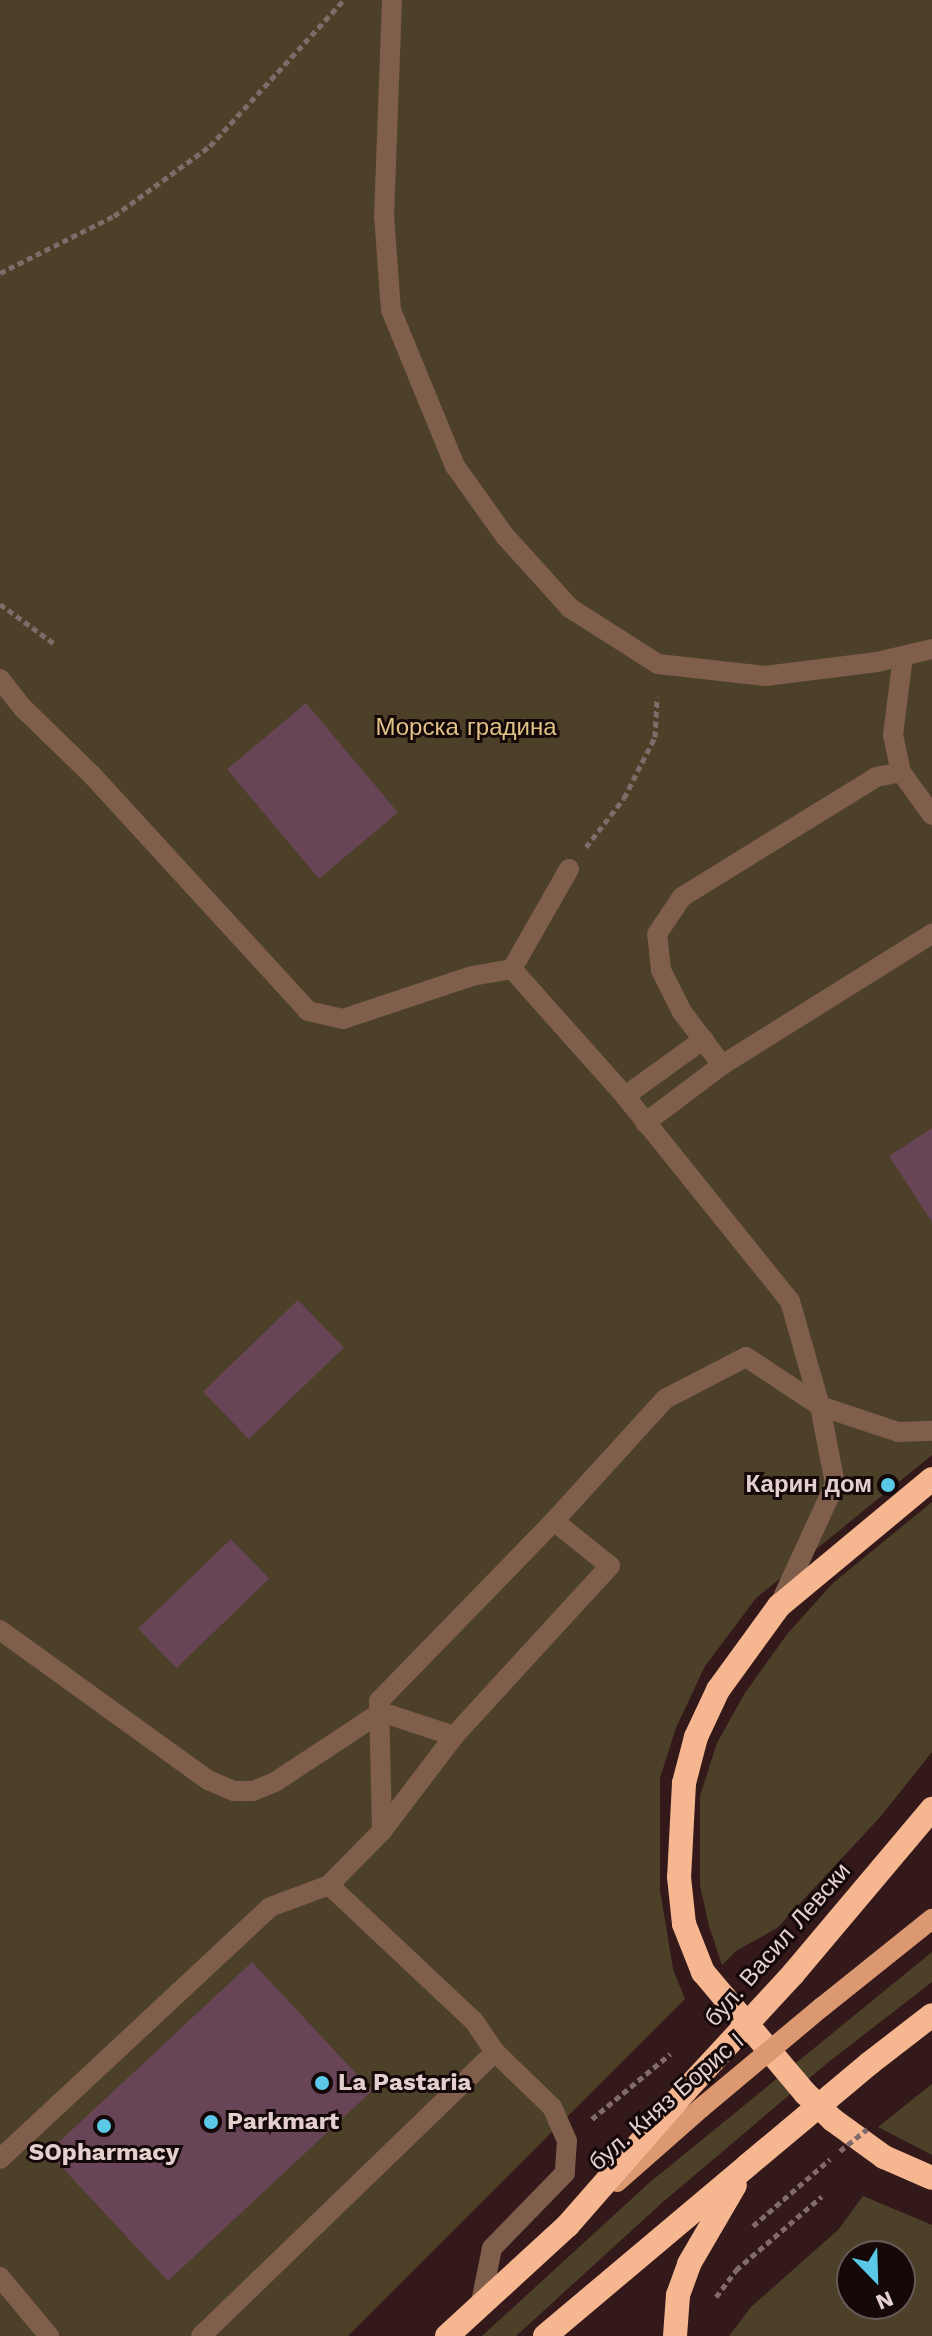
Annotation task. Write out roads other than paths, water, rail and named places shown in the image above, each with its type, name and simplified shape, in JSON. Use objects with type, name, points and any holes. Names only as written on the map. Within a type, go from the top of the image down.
[{"type":"highway","points":[[932,1479],[779,1606],[718,1690],[696,1737],[684,1783],[679,1877],[684,1924],[703,1972],[805,2093],[833,2120],[884,2157],[932,2178]]},
{"type":"highway","name":"бул. Васил Левски","points":[[480,2307],[568,2225],[694,2099],[793,1974],[932,1809]]},
{"type":"highway","points":[[545,2336],[870,2063],[932,2015]]},
{"type":"highway","points":[[675,2336],[678,2295],[689,2264],[748,2165]]},
{"type":"highway","points":[[447,2336],[480,2307]]},
{"type":"main road","name":"бул. Княз Борис I","points":[[694,2099],[822,2007],[932,1919]]},
{"type":"lane","points":[[392,0],[384,215],[391,310],[455,466],[505,536],[570,608],[658,664],[765,676],[932,649]]},
{"type":"lane","points":[[903,656],[893,735],[901,772],[932,815]]},
{"type":"lane","points":[[0,679],[23,708],[92,775],[308,1011],[343,1019],[472,976],[512,969]]},
{"type":"lane","points":[[722,1065],[682,1012],[661,970],[657,934],[682,897],[876,777],[901,772]]},
{"type":"lane","points":[[512,969],[569,869]]},
{"type":"lane","points":[[645,1123],[722,1065],[932,934]]},
{"type":"lane","points":[[512,969],[625,1096],[790,1301],[820,1406],[835,1484],[779,1606]]},
{"type":"lane","points":[[625,1096],[704,1039]]},
{"type":"lane","points":[[382,1831],[379,1701],[554,1521],[665,1399],[746,1357],[820,1406],[898,1432],[932,1431]]},
{"type":"lane","points":[[0,2159],[270,1907],[329,1885],[382,1831],[454,1736],[610,1566],[554,1521]]},
{"type":"lane","points":[[0,1630],[208,1780],[234,1791],[253,1791],[275,1782],[381,1712]]},
{"type":"lane","points":[[381,1712],[454,1736]]},
{"type":"lane","points":[[329,1885],[474,2021],[495,2052],[552,2107],[567,2141],[565,2173],[492,2248],[480,2307]]},
{"type":"lane","points":[[201,2336],[495,2052]]},
{"type":"lane","points":[[0,2277],[49,2336]]},
{"type":"place","name":"Карин дом","points":[[888,1485]]},
{"type":"place","name":"La Pastaria","points":[[322,2083]]},
{"type":"place","name":"Parkmart","points":[[211,2122]]},
{"type":"place","name":"SOpharmacy","points":[[104,2126]]},
{"type":"park label","name":"Морска градина","points":[[466,728]]}]
